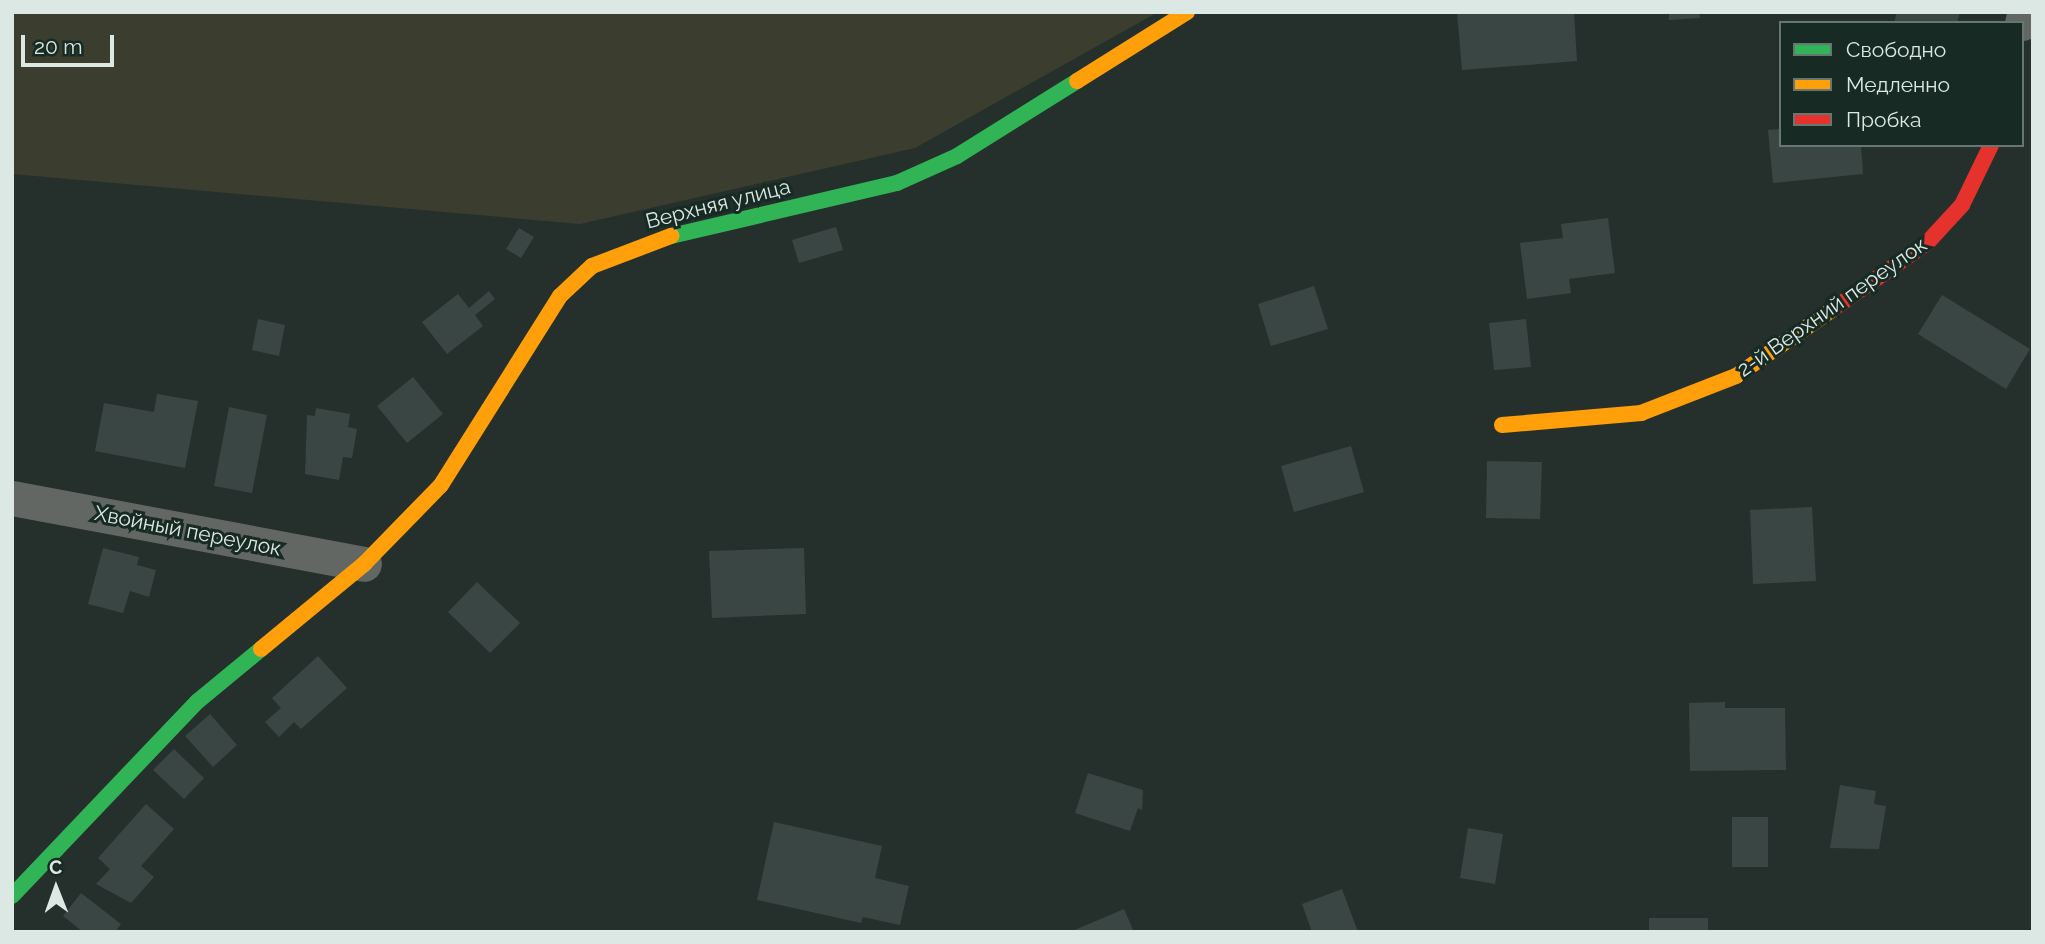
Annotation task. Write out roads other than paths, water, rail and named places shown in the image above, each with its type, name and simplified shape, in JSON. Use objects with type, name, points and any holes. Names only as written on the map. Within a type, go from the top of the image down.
[{"type":"street","name":"Верхняя улица","points":[[12,896],[198,701],[363,564],[441,485],[480,432],[560,296],[592,266],[652,240],[897,183],[957,156],[1186,12]]},
{"type":"street","name":"2-й Верхний переулок","points":[[1502,425],[1642,413],[1736,376],[1927,243],[1962,205],[1990,147]]},
{"type":"street","name":"Хвойный переулок","points":[[12,498],[363,564]]}]
